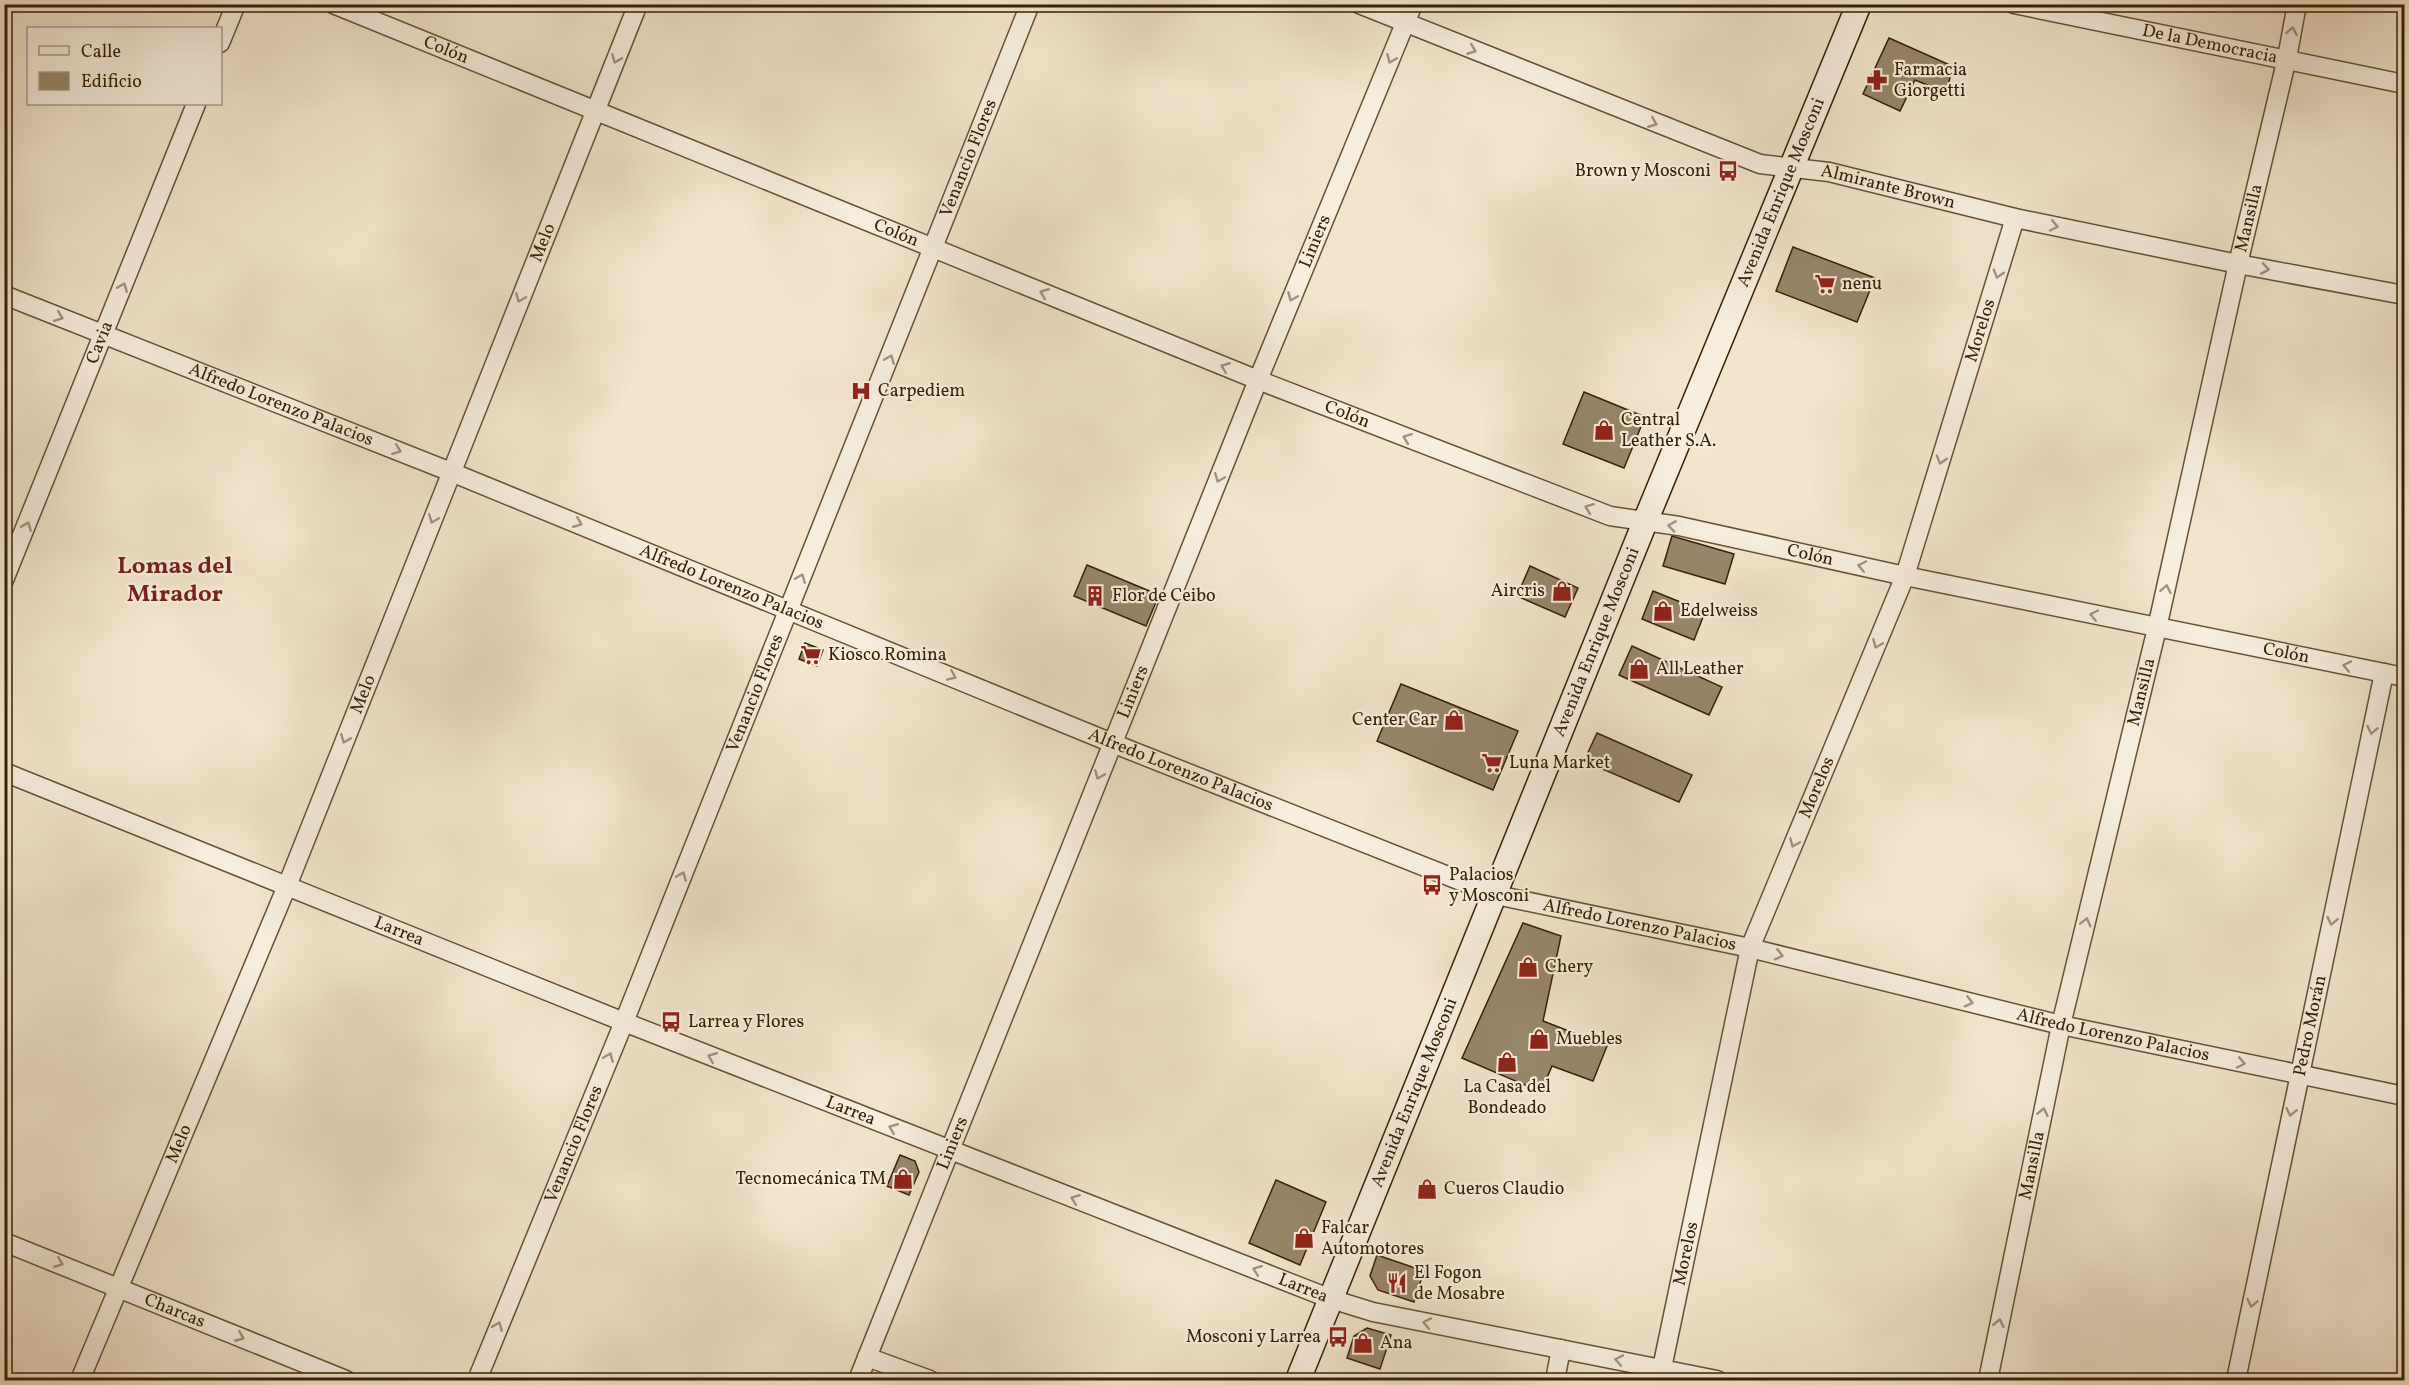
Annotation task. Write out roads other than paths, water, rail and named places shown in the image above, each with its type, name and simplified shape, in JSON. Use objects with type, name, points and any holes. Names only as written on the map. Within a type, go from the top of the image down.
[{"type":"main road","name":"Avenida Enrique Mosconi","points":[[1298,1380],[1645,522],[1859,4]]},
{"type":"street","points":[[222,38],[236,4]]},
{"type":"street","name":"Colón","points":[[333,4],[1258,380],[1610,516],[1679,526],[1905,576],[2404,677]]},
{"type":"street","name":"Melo","points":[[81,1380],[287,886],[638,4]]},
{"type":"street","name":"Venancio Flores","points":[[477,1380],[624,1022],[1030,4]]},
{"type":"street","name":"Almirante Brown","points":[[1359,4],[1736,157],[1760,164],[1829,172],[2016,218],[2238,264],[2404,295]]},
{"type":"street","name":"Liniers","points":[[858,1380],[1258,380],[1413,4]]},
{"type":"street","name":"De la Democracia","points":[[2014,4],[2287,58],[2404,84]]},
{"type":"street","name":"Mansilla","points":[[1988,1380],[2061,1025],[2157,628],[2238,264],[2287,58],[2297,4]]},
{"type":"street","name":"Cavia","points":[[4,580],[196,105]]},
{"type":"street","name":"Morelos","points":[[1662,1368],[1750,948],[1905,576],[2016,218]]},
{"type":"street","name":"Alfredo Lorenzo Palacios","points":[[4,296],[451,472],[788,608],[1112,743],[1496,895],[1750,948],[2061,1025],[2404,1096]]},
{"type":"street","name":"Pedro Morán","points":[[2236,1380],[2384,673]]},
{"type":"street","name":"Larrea","points":[[4,772],[624,1022],[1331,1299],[1373,1312],[1717,1380]]},
{"type":"street","name":"Charcas","points":[[4,1242],[346,1380]]},
{"type":"street","points":[[1555,1380],[1561,1349]]},
{"type":"street","points":[[867,1357],[930,1380]]},
{"type":"place","name":"Farmacia Giorgetti","points":[[1877,80]]},
{"type":"place","name":"Brown y Mosconi","points":[[1728,171]]},
{"type":"place","name":"nenu","points":[[1825,284]]},
{"type":"place","name":"Carpediem","points":[[861,391]]},
{"type":"place","name":"Central Leather S.A.","points":[[1604,430]]},
{"type":"place","name":"Aircris","points":[[1562,591]]},
{"type":"place","name":"Flor de Ceibo","points":[[1095,596]]},
{"type":"place","name":"Edelweiss","points":[[1663,611]]},
{"type":"place","name":"Kiosco Romina","points":[[811,655]]},
{"type":"place","name":"All Leather","points":[[1639,669]]},
{"type":"place","name":"Center Car","points":[[1454,720]]},
{"type":"place","name":"Luna Market","points":[[1492,763]]},
{"type":"place","name":"Palacios y Mosconi","points":[[1432,885]]},
{"type":"place","name":"Chery","points":[[1528,967]]},
{"type":"place","name":"Larrea y Flores","points":[[671,1022]]},
{"type":"place","name":"Muebles","points":[[1539,1039]]},
{"type":"place","name":"La Casa del Bondeado","points":[[1507,1062]]},
{"type":"place","name":"Tecnomecánica TM","points":[[903,1179]]},
{"type":"place","name":"Cueros Claudio","points":[[1427,1189]]},
{"type":"place","name":"Falcar Automotores","points":[[1304,1238]]},
{"type":"place","name":"El Fogon de Mosabre","points":[[1397,1283]]},
{"type":"place","name":"Mosconi y Larrea","points":[[1338,1337]]},
{"type":"place","name":"Ana","points":[[1363,1343]]},
{"type":"district","name":"Lomas del Mirador","points":[[175,581]]}]
